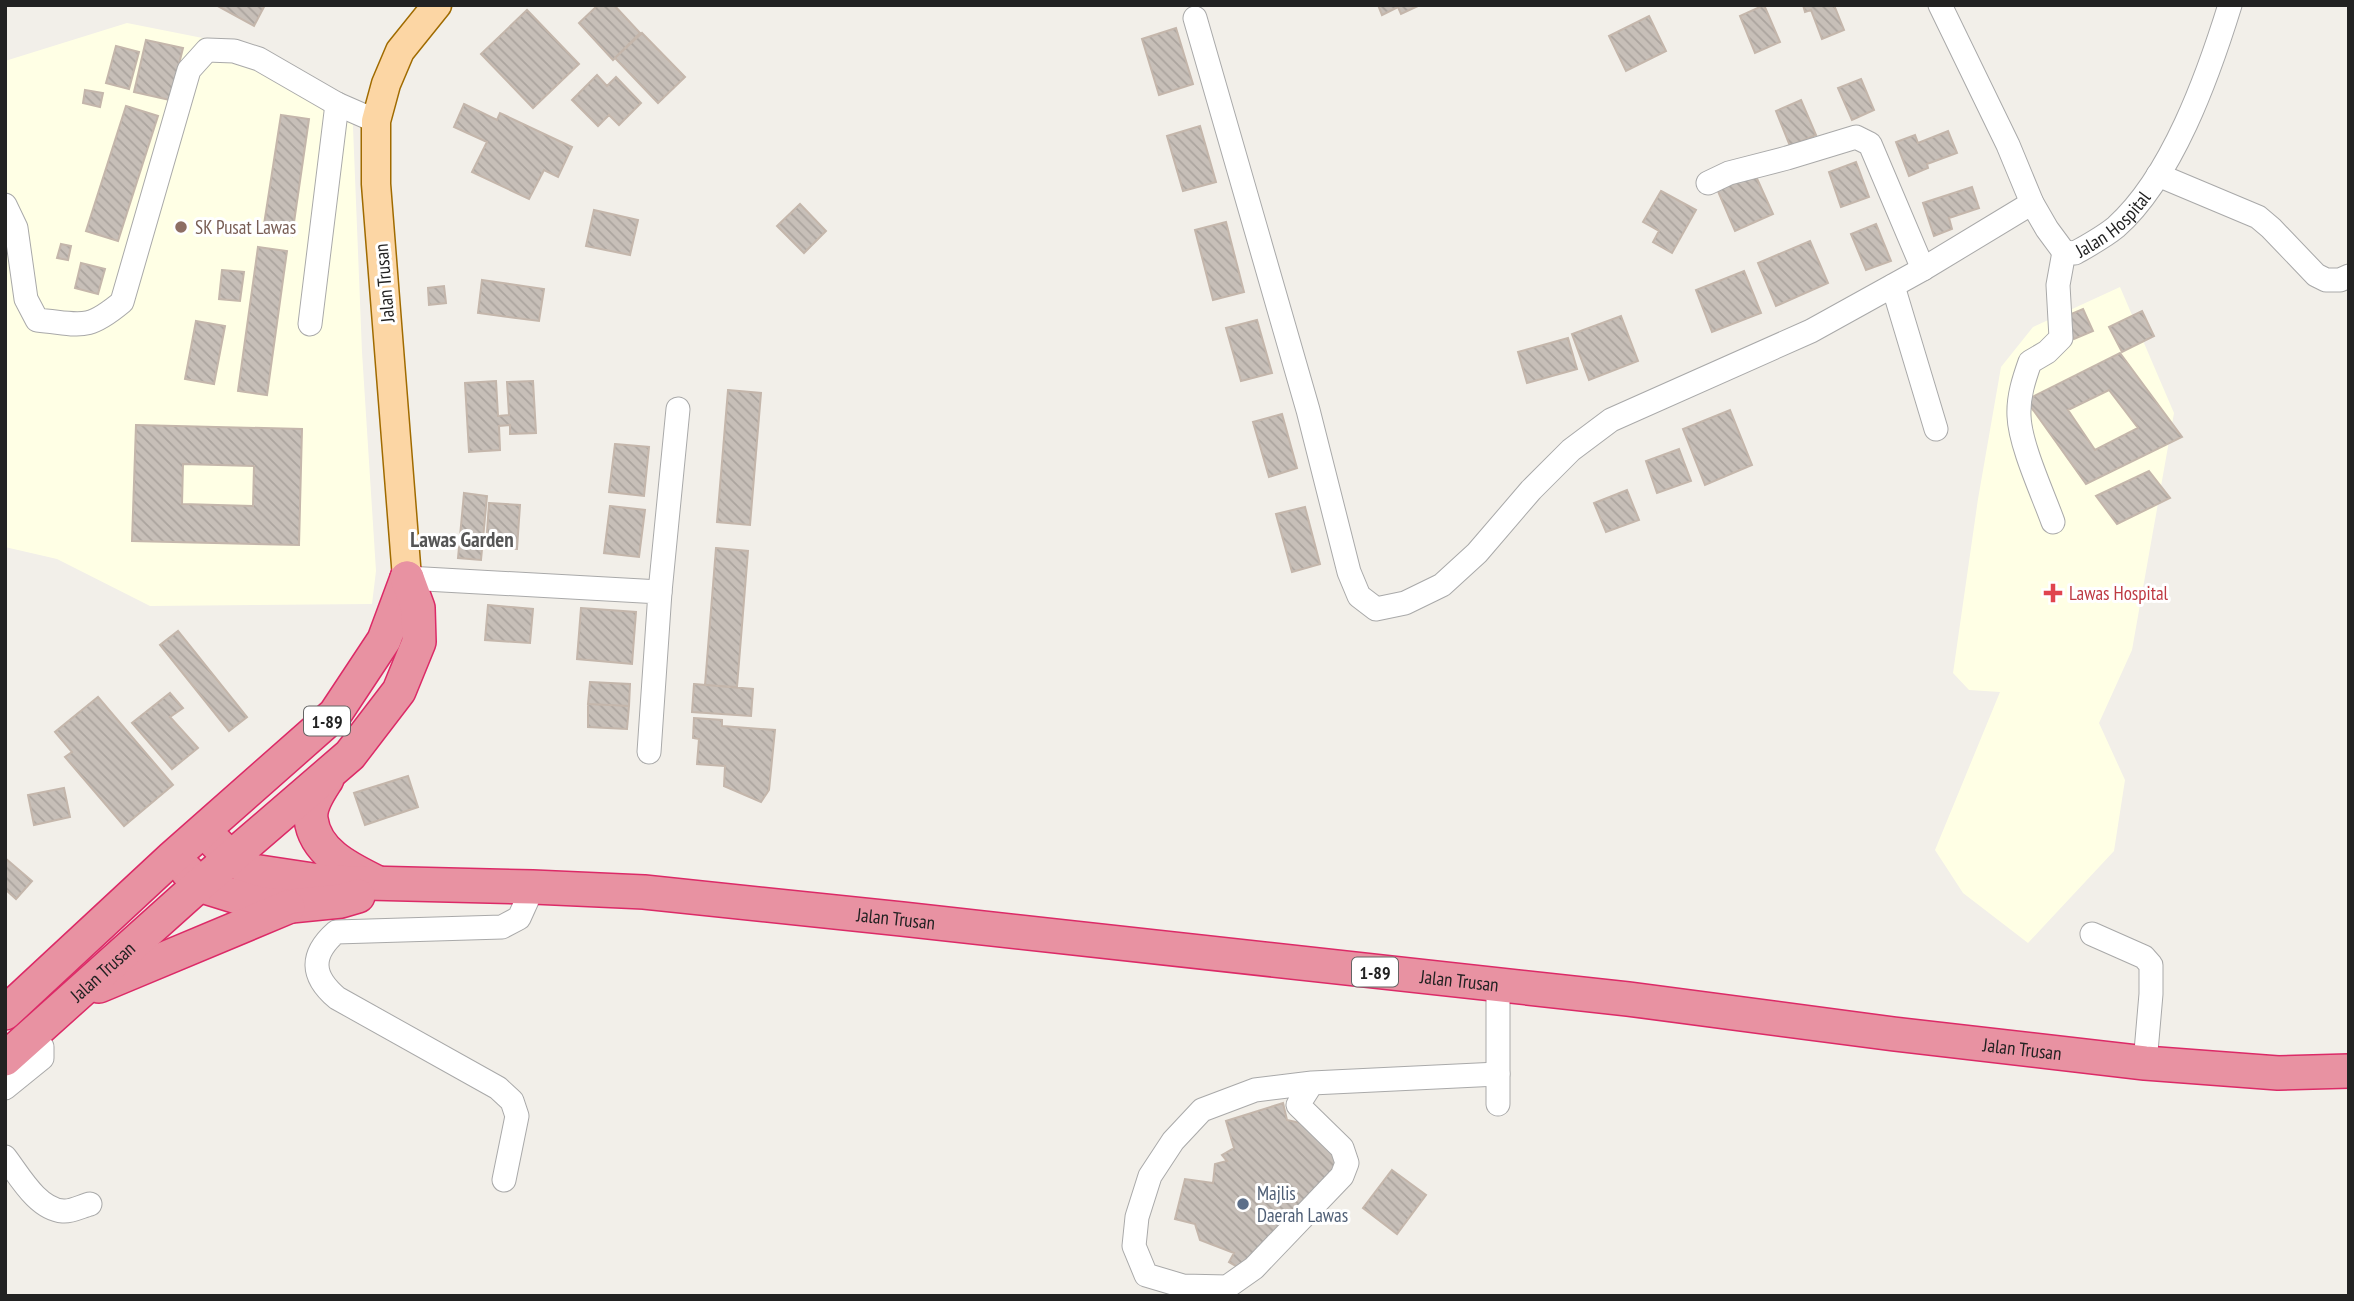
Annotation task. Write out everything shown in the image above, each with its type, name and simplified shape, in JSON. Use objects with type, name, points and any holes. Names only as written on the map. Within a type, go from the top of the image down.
[{"type":"highway","name":"Jalan Trusan","points":[[5,1059],[350,755],[399,691],[419,642],[418,608],[407,578]]},
{"type":"highway","name":"Jalan Trusan","points":[[5,1013],[173,857],[335,714],[384,640],[407,578]]},
{"type":"highway","points":[[331,770],[315,800],[311,818],[320,844],[345,866],[389,883]]},
{"type":"highway","name":"Jalan Trusan","points":[[204,831],[231,858],[253,871],[326,882],[644,892],[1498,985],[2145,1063],[2278,1073],[2349,1071]]},
{"type":"highway","name":"Jalan Trusan","points":[[173,857],[200,885],[260,904],[291,906],[341,901],[389,883]]},
{"type":"highway","points":[[74,996],[291,906]]},
{"type":"main road","name":"Jalan Trusan","points":[[407,578],[376,184],[376,121],[386,85],[400,51],[437,5]]},
{"type":"street","name":"Jalan Hospital","points":[[1940,5],[2008,145],[2032,203],[2064,252],[2076,253],[2114,229],[2131,212],[2158,174],[2209,71],[2230,5]]},
{"type":"street","points":[[1195,18],[1308,410],[1349,572],[1359,596],[1377,609],[1405,603],[1442,585],[1477,553],[1531,490],[1571,450],[1611,420],[1811,331],[1923,270],[2032,203]]},
{"type":"street","points":[[5,205],[16,228],[26,299],[37,320],[84,325],[94,322],[122,302],[188,70],[207,50],[234,51],[259,59],[337,104],[376,121]]},
{"type":"street","points":[[310,324],[337,104]]},
{"type":"street","points":[[1708,183],[1729,173],[1856,137],[1870,144],[1923,270]]},
{"type":"street","points":[[2158,174],[2258,218],[2316,275],[2326,280],[2340,280],[2349,276]]},
{"type":"street","points":[[2053,522],[2022,435],[2019,417],[2023,382],[2030,362],[2047,352],[2061,338],[2058,285],[2064,252]]},
{"type":"street","points":[[1893,286],[1936,429]]},
{"type":"street","points":[[649,752],[660,592],[678,409]]},
{"type":"street","points":[[407,578],[660,592]]},
{"type":"street","points":[[504,1180],[517,1116],[512,1101],[498,1088],[337,998],[321,984],[317,961],[324,943],[336,932],[502,927],[519,918],[533,887]]},
{"type":"street","points":[[2092,934],[2144,957],[2151,965],[2145,1063]]},
{"type":"street","points":[[1498,985],[1498,1104]]},
{"type":"street","points":[[5,1088],[42,1058],[42,1047],[30,1036]]},
{"type":"street","points":[[1173,1141],[1214,1120],[1279,1099],[1298,1105],[1342,1148],[1347,1163],[1342,1176],[1254,1268],[1227,1287],[1183,1286],[1146,1275],[1134,1246],[1136,1217],[1150,1176],[1173,1141],[1202,1110],[1255,1090],[1312,1083],[1498,1074]]},
{"type":"street","points":[[1298,1105],[1312,1083]]},
{"type":"street","points":[[5,1157],[46,1205],[63,1211],[90,1204]]},
{"type":"shaded area","name":"SK Pusat Lawas","points":[[127,23],[248,47],[352,102],[362,352],[376,571],[372,604],[150,606],[57,559],[5,547],[5,61]]},
{"type":"shaded area","name":"Lawas Hospital","points":[[2120,287],[2174,413],[2132,650],[2099,723],[2125,780],[2114,851],[2028,943],[1963,893],[1935,850],[2000,692],[1969,690],[1953,673],[1978,499],[2001,367],[2033,327]]},
{"type":"building","points":[[216,5],[265,5],[254,26]]},
{"type":"building","points":[[598,5],[614,5],[640,33],[613,60],[579,23]]},
{"type":"building","points":[[1378,5],[1420,5],[1401,14],[1398,7],[1382,15]]},
{"type":"building","points":[[1764,5],[1780,42],[1755,53],[1740,16]]},
{"type":"building","points":[[1803,5],[1834,5],[1844,30],[1822,39],[1811,10],[1805,12]]},
{"type":"building","points":[[527,10],[579,64],[533,108],[481,54]]},
{"type":"building","points":[[1649,16],[1666,51],[1626,71],[1609,36]]},
{"type":"building","points":[[1176,28],[1193,84],[1159,95],[1142,39]]},
{"type":"building","points":[[642,33],[685,77],[658,103],[615,58]]},
{"type":"building","points":[[146,40],[183,48],[170,100],[134,92]]},
{"type":"building","points":[[116,46],[139,52],[129,89],[106,83]]},
{"type":"building","points":[[597,75],[607,86],[616,77],[641,103],[619,125],[609,115],[598,126],[572,100]]},
{"type":"building","points":[[1861,79],[1874,110],[1852,120],[1838,88]]},
{"type":"building","points":[[85,90],[103,93],[100,107],[83,103]]},
{"type":"building","points":[[1801,100],[1816,135],[1790,146],[1776,111]]},
{"type":"building","points":[[464,104],[497,120],[500,113],[572,147],[558,177],[544,170],[529,199],[472,172],[487,142],[454,127]]},
{"type":"building","points":[[126,106],[158,116],[118,241],[86,231]]},
{"type":"building","points":[[281,115],[309,119],[292,236],[263,231]]},
{"type":"building","points":[[1200,126],[1216,182],[1183,191],[1167,136]]},
{"type":"building","points":[[1948,131],[1957,153],[1927,164],[1928,168],[1909,176],[1896,142],[1915,135],[1918,143]]},
{"type":"building","points":[[1856,162],[1869,197],[1841,207],[1829,172]]},
{"type":"building","points":[[1754,172],[1773,214],[1735,231],[1717,189]]},
{"type":"building","points":[[1972,187],[1979,208],[1949,218],[1952,229],[1934,236],[1923,203]]},
{"type":"building","points":[[1661,191],[1696,210],[1672,253],[1653,242],[1659,231],[1643,222]]},
{"type":"building","points":[[800,204],[826,231],[804,253],[777,226]]},
{"type":"building","points":[[594,210],[638,220],[630,255],[586,246]]},
{"type":"building","points":[[1226,222],[1244,292],[1213,300],[1195,230]]},
{"type":"building","points":[[1876,224],[1891,261],[1866,270],[1851,234]]},
{"type":"building","points":[[1810,241],[1828,283],[1776,306],[1758,263]]},
{"type":"building","points":[[61,244],[71,246],[68,260],[57,258]]},
{"type":"building","points":[[258,247],[287,251],[267,395],[238,391]]},
{"type":"building","points":[[81,263],[105,269],[98,294],[75,288]]},
{"type":"building","points":[[222,270],[244,272],[240,301],[219,299]]},
{"type":"building","points":[[1744,271],[1761,313],[1712,332],[1696,290]]},
{"type":"building","points":[[482,280],[544,289],[539,321],[478,313]]},
{"type":"building","points":[[444,286],[446,303],[429,305],[428,288]]},
{"type":"building","points":[[2083,309],[2093,331],[2074,339],[2064,317]]},
{"type":"building","points":[[2142,311],[2154,336],[2122,352],[2109,327]]},
{"type":"building","points":[[1621,316],[1638,361],[1589,380],[1572,334]]},
{"type":"building","points":[[1257,320],[1272,373],[1241,381],[1226,328]]},
{"type":"building","points":[[196,321],[225,326],[214,384],[185,379]]},
{"type":"building","points":[[1568,338],[1577,369],[1527,383],[1518,352]]},
{"type":"building","points":[[2120,353],[2182,437],[2086,484],[2026,400]],"holes":[[[2109,390],[2138,428],[2095,450],[2068,410]]]},
{"type":"building","points":[[496,381],[498,416],[509,415],[507,382],[533,381],[536,433],[510,434],[510,425],[499,426],[500,450],[469,452],[465,383]]},
{"type":"building","points":[[728,390],[761,393],[750,525],[717,522]]},
{"type":"building","points":[[1730,410],[1752,465],[1705,485],[1683,429]]},
{"type":"building","points":[[1282,414],[1297,468],[1269,477],[1253,422]]},
{"type":"building","points":[[136,425],[302,429],[299,545],[132,541]],"holes":[[[183,464],[254,466],[253,506],[182,504]]]},
{"type":"building","points":[[615,444],[649,447],[644,496],[609,492]]},
{"type":"building","points":[[1679,449],[1691,481],[1657,493],[1646,461]]},
{"type":"building","points":[[2149,471],[2170,498],[2117,524],[2096,496]]},
{"type":"building","points":[[1627,490],[1639,520],[1606,532],[1594,503]]},
{"type":"building","points":[[464,493],[487,496],[481,560],[458,558]]},
{"type":"building","points":[[489,503],[520,505],[517,549],[486,547]]},
{"type":"building","points":[[610,506],[645,510],[639,557],[604,553]]},
{"type":"building","points":[[1305,507],[1320,564],[1292,572],[1276,514]]},
{"type":"building","points":[[716,548],[748,551],[737,687],[705,685]]},
{"type":"building","points":[[488,605],[533,609],[530,643],[485,640]]},
{"type":"building","points":[[581,608],[636,612],[632,664],[577,659]]},
{"type":"building","points":[[178,631],[247,717],[229,731],[160,645]]},
{"type":"building","points":[[590,682],[630,684],[629,706],[588,704]]},
{"type":"building","points":[[694,684],[753,689],[751,716],[692,712]]},
{"type":"building","points":[[170,693],[183,708],[170,717],[198,748],[172,769],[132,723]]},
{"type":"building","points":[[98,697],[173,785],[124,826],[65,757],[72,752],[55,732]]},
{"type":"building","points":[[588,704],[629,706],[627,729],[588,727]]},
{"type":"building","points":[[694,718],[722,720],[722,726],[775,730],[769,790],[761,802],[724,786],[725,766],[697,764],[699,739],[693,738]]},
{"type":"building","points":[[408,776],[418,807],[365,825],[354,793]]},
{"type":"building","points":[[64,788],[70,817],[34,825],[28,795]]},
{"type":"building","points":[[5,858],[32,881],[16,899],[5,889]]},
{"type":"building","points":[[1283,1103],[1287,1120],[1309,1125],[1340,1161],[1336,1172],[1243,1270],[1229,1262],[1234,1253],[1200,1240],[1195,1224],[1175,1219],[1185,1179],[1213,1183],[1215,1164],[1227,1161],[1222,1155],[1234,1148],[1226,1121]]},
{"type":"building","points":[[1392,1170],[1426,1195],[1397,1234],[1363,1208]]},
{"type":"place","name":"SK Pusat Lawas","points":[[181,227]]},
{"type":"place","name":"Lawas Hospital","points":[[2053,593]]},
{"type":"place","name":"Majlis Daerah Lawas","points":[[1243,1204]]},
{"type":"district","name":"Lawas Garden","points":[[462,539]]}]
